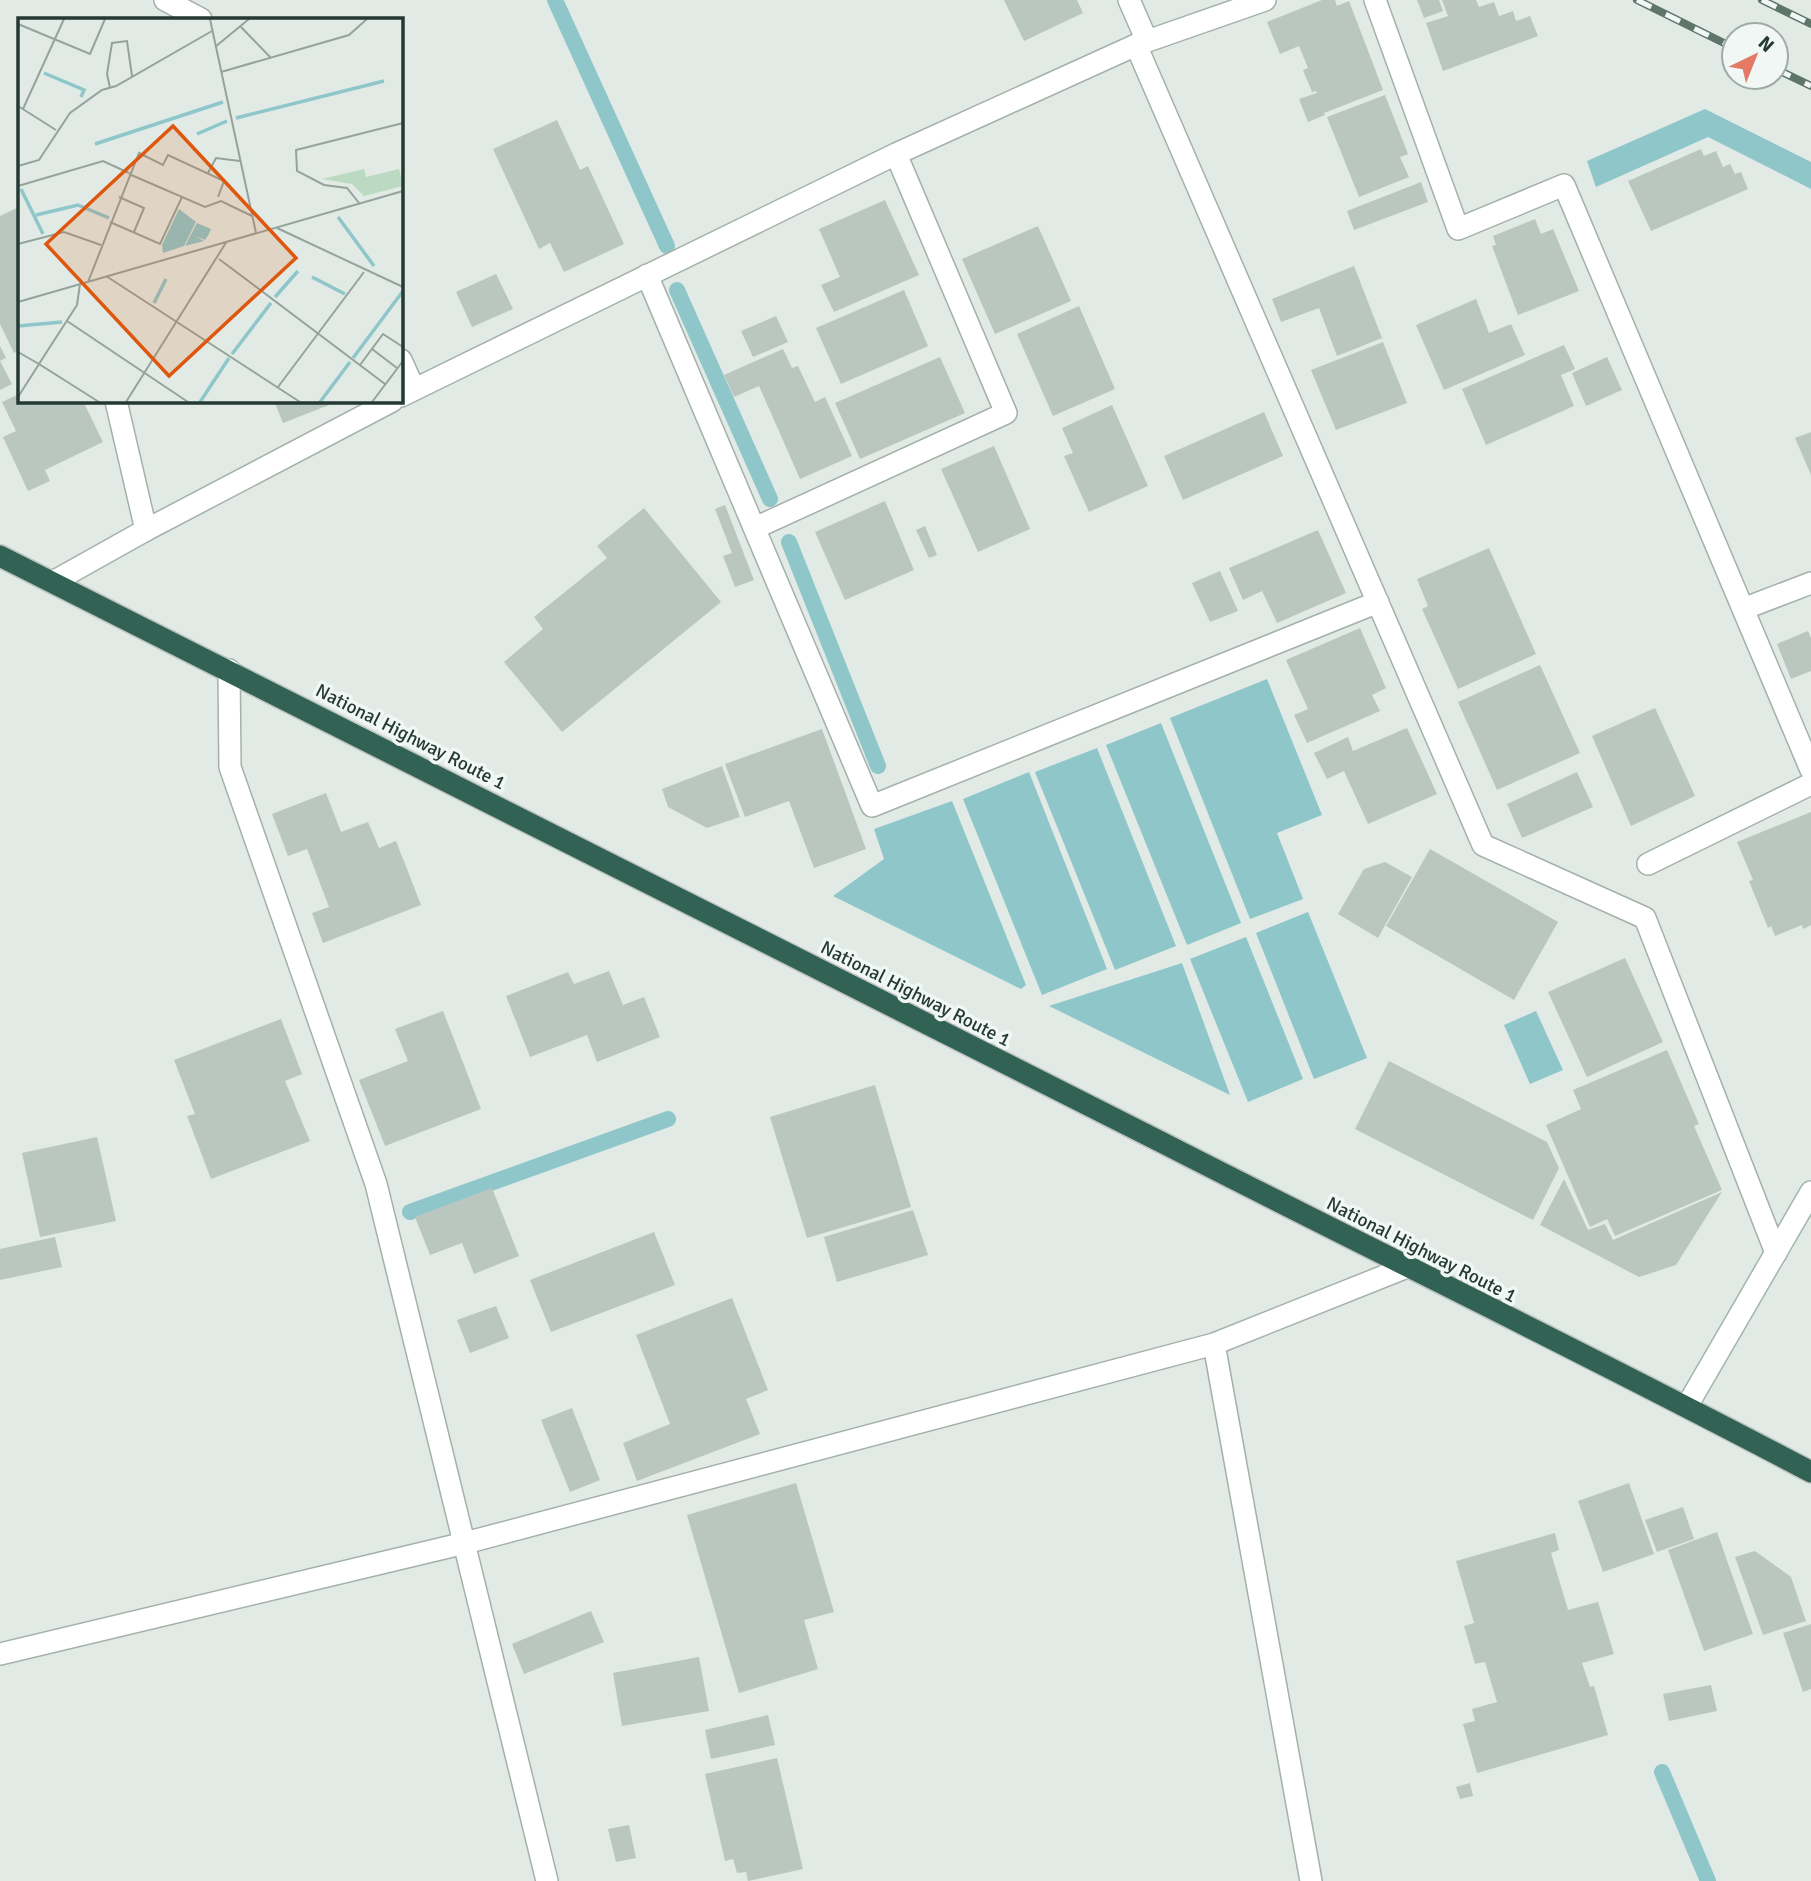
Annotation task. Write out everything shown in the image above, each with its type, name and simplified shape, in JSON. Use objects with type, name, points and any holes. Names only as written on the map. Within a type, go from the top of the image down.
[{"type":"highway","name":"National Highway Route 1","points":[[0,556],[1687,1406],[1811,1472]]},
{"type":"street","points":[[165,0],[199,18]]},
{"type":"street","points":[[1129,0],[1142,43],[1483,845],[1645,918],[1776,1253]]},
{"type":"street","points":[[402,365],[407,392],[896,154],[1142,43],[1265,0]]},
{"type":"street","points":[[1375,0],[1458,229],[1564,185],[1811,771]]},
{"type":"street","points":[[755,528],[1006,412],[896,154]]},
{"type":"street","points":[[648,275],[872,806],[1378,602]]},
{"type":"street","points":[[116,402],[146,530]]},
{"type":"street","points":[[53,582],[389,402]]},
{"type":"street","points":[[1743,608],[1811,583]]},
{"type":"street","points":[[229,670],[230,767],[376,1184],[547,1881]]},
{"type":"street","points":[[1648,864],[1811,784]]},
{"type":"street","points":[[1687,1406],[1811,1192]]},
{"type":"street","points":[[0,1654],[465,1543],[1214,1344],[1407,1267]]},
{"type":"street","points":[[1214,1344],[1311,1881]]},
{"type":"water","points":[[1705,109],[1811,162],[1811,189],[1708,137],[1596,187],[1587,161]]},
{"type":"water","points":[[1267,679],[1322,815],[1277,833],[1303,899],[1250,919],[1170,718]]},
{"type":"water","points":[[1161,723],[1241,923],[1187,945],[1106,745]]},
{"type":"water","points":[[1097,748],[1176,946],[1115,970],[1035,772]]},
{"type":"water","points":[[1029,772],[1107,969],[1042,995],[963,799]]},
{"type":"water","points":[[952,801],[1026,985],[1021,989],[833,896],[884,859],[874,829]]},
{"type":"water","points":[[1308,912],[1367,1058],[1314,1079],[1256,933]]},
{"type":"water","points":[[1246,937],[1303,1079],[1248,1102],[1190,959]]},
{"type":"water","points":[[1182,963],[1230,1095],[1049,1006]]},
{"type":"water","points":[[1536,1011],[1563,1070],[1530,1084],[1504,1025]]},
{"type":"building","points":[[1004,0],[1077,0],[1083,13],[1024,41]]},
{"type":"building","points":[[1322,0],[1335,0],[1337,6],[1349,1],[1383,90],[1308,122],[1299,99],[1317,93],[1312,92],[1303,70],[1308,68],[1299,46],[1280,54],[1267,22]]},
{"type":"building","points":[[1417,0],[1439,0],[1443,11],[1424,18]]},
{"type":"building","points":[[1442,0],[1476,0],[1479,7],[1494,2],[1499,16],[1513,11],[1516,21],[1530,16],[1538,36],[1443,71],[1426,23],[1448,16]]},
{"type":"building","points":[[1385,95],[1408,154],[1400,157],[1409,177],[1359,197],[1327,117]]},
{"type":"building","points":[[557,120],[580,170],[588,166],[624,244],[564,272],[550,243],[539,249],[493,149]]},
{"type":"building","points":[[1701,149],[1704,156],[1716,151],[1723,167],[1730,164],[1735,174],[1741,172],[1748,189],[1651,231],[1628,181]]},
{"type":"building","points":[[1421,182],[1428,202],[1354,230],[1347,211]]},
{"type":"building","points":[[885,200],[919,275],[834,312],[821,285],[840,277],[819,229]]},
{"type":"building","points":[[18,207],[18,351],[14,353],[0,324],[0,216]]},
{"type":"building","points":[[1535,219],[1541,234],[1553,229],[1579,291],[1518,315],[1492,246],[1496,245],[1493,236]]},
{"type":"building","points":[[1038,226],[1071,301],[995,334],[962,259]]},
{"type":"building","points":[[1354,266],[1382,338],[1337,356],[1319,308],[1281,322],[1272,299]]},
{"type":"building","points":[[496,274],[513,309],[472,327],[456,292]]},
{"type":"building","points":[[904,290],[928,346],[841,384],[816,328]]},
{"type":"building","points":[[1476,299],[1489,333],[1511,324],[1525,355],[1444,390],[1416,325]]},
{"type":"building","points":[[1079,306],[1115,389],[1053,416],[1017,334]]},
{"type":"building","points":[[776,316],[788,342],[753,357],[741,331]]},
{"type":"building","points":[[1383,342],[1407,403],[1336,430],[1311,370]]},
{"type":"building","points":[[1564,345],[1575,369],[1561,375],[1574,406],[1486,445],[1462,389]]},
{"type":"building","points":[[0,346],[6,358],[0,361]]},
{"type":"building","points":[[783,349],[792,368],[798,366],[815,402],[825,397],[852,456],[800,479],[759,386],[734,397],[724,375]]},
{"type":"building","points":[[940,357],[965,413],[860,459],[835,403]]},
{"type":"building","points":[[1607,357],[1622,390],[1586,406],[1572,373]]},
{"type":"building","points":[[0,361],[12,384],[0,390]]},
{"type":"building","points":[[18,394],[18,402],[83,402],[103,442],[45,470],[50,481],[28,491],[3,437],[16,431],[2,402]]},
{"type":"building","points":[[274,402],[336,402],[283,423]]},
{"type":"building","points":[[1112,405],[1148,486],[1089,512],[1064,456],[1073,453],[1062,428]]},
{"type":"building","points":[[1264,412],[1283,456],[1183,500],[1164,456]]},
{"type":"building","points":[[1811,432],[1811,475],[1795,438]]},
{"type":"building","points":[[994,446],[1030,529],[978,552],[941,469]]},
{"type":"building","points":[[885,501],[914,570],[845,600],[815,532]]},
{"type":"building","points":[[725,505],[754,580],[735,587],[723,556],[732,553],[715,509]]},
{"type":"building","points":[[644,508],[721,602],[562,732],[504,662],[543,629],[534,617],[607,558],[597,546]]},
{"type":"building","points":[[925,526],[937,555],[929,558],[916,530]]},
{"type":"building","points":[[1318,530],[1346,593],[1277,623],[1262,591],[1243,600],[1229,568]]},
{"type":"building","points":[[1489,548],[1536,654],[1458,689],[1422,609],[1428,606],[1417,579]]},
{"type":"building","points":[[1220,571],[1238,611],[1210,622],[1192,583]]},
{"type":"building","points":[[1360,628],[1386,688],[1372,695],[1380,711],[1307,743],[1294,715],[1308,709],[1286,660]]},
{"type":"building","points":[[1808,631],[1811,638],[1811,671],[1791,679],[1777,644]]},
{"type":"building","points":[[1540,665],[1580,753],[1497,790],[1458,702]]},
{"type":"building","points":[[1655,708],[1695,796],[1631,826],[1592,736]]},
{"type":"building","points":[[1407,728],[1437,794],[1368,824],[1344,771],[1327,779],[1314,753],[1348,737],[1353,751]]},
{"type":"building","points":[[822,729],[866,849],[814,868],[789,801],[745,817],[725,764]]},
{"type":"building","points":[[722,766],[740,817],[707,828],[668,807],[662,789]]},
{"type":"building","points":[[1577,772],[1593,807],[1522,838],[1507,804]]},
{"type":"building","points":[[326,793],[341,832],[368,822],[379,848],[396,841],[421,905],[323,943],[312,913],[329,907],[307,849],[288,856],[272,814]]},
{"type":"building","points":[[1811,812],[1811,925],[1803,929],[1802,925],[1775,936],[1771,926],[1768,928],[1749,881],[1753,880],[1737,842]]},
{"type":"building","points":[[1430,849],[1558,922],[1514,1000],[1386,926]]},
{"type":"building","points":[[1385,862],[1412,877],[1378,938],[1338,914],[1364,869]]},
{"type":"building","points":[[1625,958],[1663,1042],[1587,1077],[1548,992]]},
{"type":"building","points":[[609,971],[623,1005],[644,997],[660,1037],[597,1062],[587,1035],[530,1057],[506,996],[568,972],[574,984]]},
{"type":"building","points":[[443,1011],[481,1109],[385,1146],[359,1080],[408,1061],[395,1029]]},
{"type":"building","points":[[281,1019],[302,1074],[285,1081],[310,1141],[211,1179],[187,1116],[195,1114],[174,1060]]},
{"type":"building","points":[[1667,1050],[1699,1124],[1694,1126],[1722,1190],[1615,1236],[1607,1219],[1590,1227],[1546,1125],[1581,1109],[1573,1090]]},
{"type":"building","points":[[1389,1061],[1547,1142],[1559,1168],[1533,1220],[1355,1129]]},
{"type":"building","points":[[875,1085],[911,1207],[807,1238],[770,1117]]},
{"type":"building","points":[[97,1137],[116,1221],[40,1237],[22,1153]]},
{"type":"building","points":[[1564,1179],[1588,1230],[1605,1224],[1613,1240],[1722,1192],[1676,1265],[1639,1277],[1540,1225]]},
{"type":"building","points":[[492,1188],[519,1256],[474,1274],[462,1243],[430,1255],[415,1217]]},
{"type":"building","points":[[913,1210],[928,1255],[837,1282],[824,1237]]},
{"type":"building","points":[[654,1232],[675,1285],[551,1332],[530,1280]]},
{"type":"building","points":[[55,1237],[62,1267],[0,1280],[0,1249]]},
{"type":"building","points":[[732,1298],[768,1390],[746,1399],[760,1434],[637,1481],[623,1443],[670,1424],[636,1335]]},
{"type":"building","points":[[496,1306],[509,1338],[470,1353],[457,1320]]},
{"type":"building","points":[[572,1408],[600,1480],[570,1492],[541,1420]]},
{"type":"building","points":[[796,1483],[834,1612],[804,1620],[818,1669],[739,1693],[687,1515]]},
{"type":"building","points":[[1629,1483],[1654,1554],[1603,1572],[1578,1501]]},
{"type":"building","points":[[1683,1507],[1694,1539],[1657,1552],[1645,1520]]},
{"type":"building","points":[[1717,1532],[1753,1634],[1704,1651],[1668,1550]]},
{"type":"building","points":[[1555,1533],[1559,1550],[1551,1553],[1568,1610],[1598,1602],[1614,1654],[1582,1663],[1590,1687],[1594,1686],[1608,1735],[1477,1773],[1463,1724],[1475,1721],[1472,1709],[1497,1702],[1485,1662],[1475,1664],[1464,1626],[1474,1623],[1456,1561]]},
{"type":"building","points":[[1755,1551],[1791,1577],[1806,1621],[1763,1635],[1735,1557]]},
{"type":"building","points":[[591,1611],[604,1642],[524,1674],[512,1644]]},
{"type":"building","points":[[1811,1624],[1811,1689],[1803,1692],[1783,1633]]},
{"type":"building","points":[[699,1657],[709,1711],[622,1726],[613,1673]]},
{"type":"building","points":[[1711,1685],[1717,1711],[1669,1721],[1663,1694]]},
{"type":"building","points":[[768,1715],[775,1745],[711,1759],[705,1730]]},
{"type":"building","points":[[777,1758],[803,1869],[748,1881],[746,1872],[737,1873],[733,1859],[725,1861],[705,1774]]},
{"type":"building","points":[[1470,1783],[1473,1796],[1460,1799],[1456,1787]]},
{"type":"building","points":[[629,1825],[636,1858],[616,1862],[608,1829]]},
{"type":"waterway","points":[[555,0],[667,246]]},
{"type":"waterway","points":[[677,290],[770,499]]},
{"type":"waterway","points":[[789,542],[878,766]]},
{"type":"waterway","points":[[410,1212],[668,1119]]},
{"type":"waterway","points":[[1662,1772],[1708,1881]]},
{"type":"railway","points":[[1637,0],[1720,41]]},
{"type":"railway","points":[[1762,0],[1811,24]]},
{"type":"railway","points":[[1790,76],[1811,86]]}]
